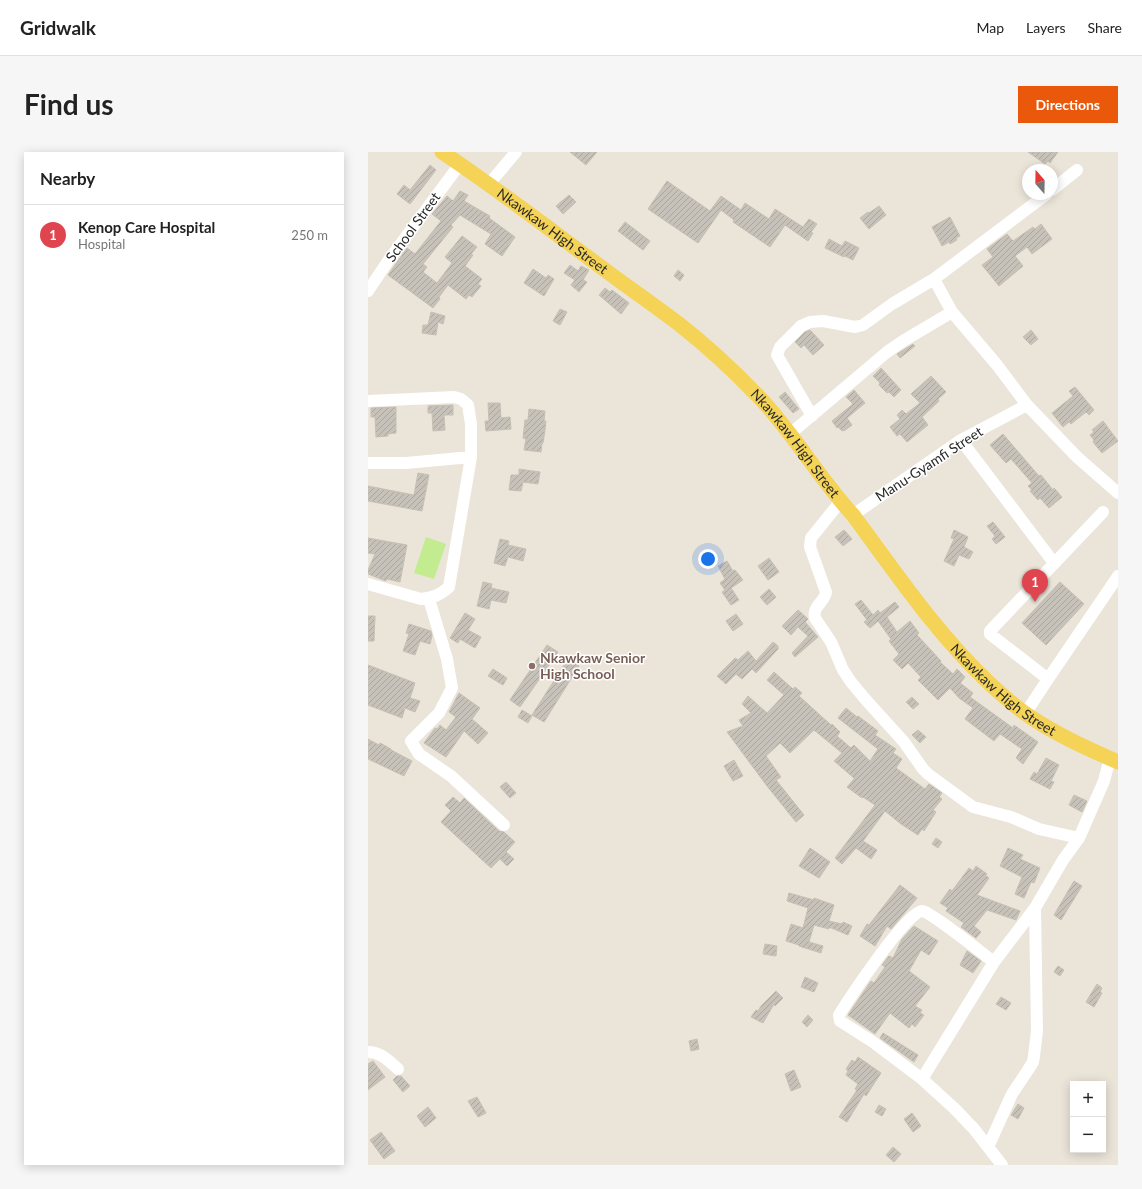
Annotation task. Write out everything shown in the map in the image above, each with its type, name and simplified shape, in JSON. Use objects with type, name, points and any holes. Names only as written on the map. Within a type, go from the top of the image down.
[{"type":"main road","name":"Nkawkaw High Street","points":[[442,152],[489,184],[535,220],[679,325],[706,347],[760,398],[790,434],[840,502],[853,515],[933,622],[956,649],[1001,694],[1025,714],[1055,733],[1114,760]]},
{"type":"street","points":[[489,184],[516,152]]},
{"type":"street","name":"School Street","points":[[369,286],[460,164]]},
{"type":"street","points":[[1058,185],[1077,170]]},
{"type":"street","points":[[812,416],[777,355],[780,347],[801,326],[810,322],[823,321],[855,327],[863,325],[892,304],[934,280],[1039,200]]},
{"type":"street","points":[[934,280],[952,312],[997,365],[1027,405],[1077,457],[1118,493]]},
{"type":"street","points":[[790,434],[903,341],[952,312]]},
{"type":"street","points":[[368,402],[454,397],[461,399],[468,405],[470,418],[471,457],[449,587],[440,595],[429,599],[421,599],[368,584]]},
{"type":"street","name":"Manu-Gyamfi Street","points":[[853,515],[961,440],[1027,405]]},
{"type":"street","points":[[961,440],[1054,563]]},
{"type":"street","points":[[368,464],[406,463],[471,457]]},
{"type":"street","points":[[840,502],[810,542],[810,547],[826,592],[826,596],[816,608],[814,614],[815,618],[831,642],[843,670],[851,682],[904,742],[923,768],[964,801],[979,809],[1011,817],[1039,829],[1079,838]]},
{"type":"street","points":[[1048,679],[990,634],[990,631],[1103,512]]},
{"type":"street","points":[[1025,714],[1118,576]]},
{"type":"street","points":[[429,599],[447,659],[452,688],[439,713],[411,741],[419,754],[451,776],[504,826]]},
{"type":"street","points":[[922,1079],[994,962],[1035,908],[1063,860],[1079,838],[1114,760]]},
{"type":"street","points":[[988,1147],[1012,1094],[1028,1070],[1034,1056],[1037,1031],[1035,908]]},
{"type":"street","points":[[994,962],[940,921],[924,911],[920,911],[914,915],[888,944],[838,1015],[840,1021],[873,1042],[922,1079],[955,1109],[974,1129],[999,1164]]},
{"type":"street","points":[[368,1052],[379,1054],[398,1069]]},
{"type":"green space","points":[[426,537],[446,544],[434,579],[414,573]]},
{"type":"building","points":[[570,152],[597,152],[586,165]]},
{"type":"building","points":[[1028,152],[1058,152],[1050,163],[1048,161],[1045,164]]},
{"type":"building","points":[[430,165],[436,170],[410,204],[397,194],[404,185],[410,190]]},
{"type":"building","points":[[667,181],[710,211],[721,196],[741,210],[745,203],[769,219],[775,209],[803,227],[809,219],[817,224],[811,232],[813,233],[808,241],[785,225],[770,247],[733,222],[734,220],[721,210],[698,243],[648,209]]},
{"type":"building","points":[[460,191],[468,195],[464,201],[490,216],[489,218],[515,237],[502,256],[485,244],[491,234],[460,215],[451,225],[453,227],[423,264],[427,267],[423,272],[437,283],[452,263],[445,257],[462,236],[477,247],[471,254],[473,255],[465,266],[482,279],[478,284],[481,286],[472,297],[469,295],[466,299],[448,285],[433,308],[388,275],[407,248],[415,254],[441,221],[432,214],[447,196],[453,201]]},
{"type":"building","points":[[569,195],[576,202],[563,214],[556,206]]},
{"type":"building","points":[[879,206],[886,215],[869,229],[860,218]]},
{"type":"building","points":[[950,217],[960,236],[956,238],[957,240],[950,244],[949,242],[942,246],[932,227]]},
{"type":"building","points":[[625,222],[650,241],[643,250],[618,231]]},
{"type":"building","points":[[1041,224],[1052,239],[1032,254],[1027,247],[1015,256],[1023,266],[999,286],[982,265],[993,257],[987,249],[1007,234],[1013,241],[1033,227],[1035,229]]},
{"type":"building","points":[[829,239],[842,246],[845,241],[859,248],[853,260],[825,248]]},
{"type":"building","points":[[570,265],[578,271],[581,266],[589,270],[583,280],[587,282],[579,292],[571,285],[575,280],[564,273]]},
{"type":"building","points":[[533,269],[546,278],[548,275],[554,279],[544,296],[524,283]]},
{"type":"building","points":[[678,270],[684,275],[680,281],[674,276]]},
{"type":"building","points":[[605,288],[610,292],[612,290],[629,303],[621,314],[599,295]]},
{"type":"building","points":[[560,309],[567,312],[560,325],[553,321]]},
{"type":"building","points":[[431,312],[445,316],[443,324],[438,322],[436,335],[422,333],[423,325],[428,325]]},
{"type":"building","points":[[810,330],[824,345],[813,355],[804,345],[801,348],[795,342],[805,332]]},
{"type":"building","points":[[1031,330],[1038,339],[1031,345],[1023,337]]},
{"type":"building","points":[[913,344],[915,346],[900,358],[897,354]]},
{"type":"building","points":[[881,368],[901,390],[894,397],[889,392],[887,393],[879,385],[880,383],[873,376]]},
{"type":"building","points":[[931,376],[946,392],[922,417],[928,425],[907,442],[900,434],[897,436],[890,427],[900,419],[897,415],[902,410],[906,414],[920,403],[911,394]]},
{"type":"building","points":[[1075,387],[1094,410],[1089,415],[1086,412],[1071,424],[1069,422],[1063,427],[1052,413],[1073,396],[1069,391]]},
{"type":"building","points":[[854,390],[865,403],[847,418],[852,425],[842,431],[838,427],[837,428],[832,421],[853,404],[846,397]]},
{"type":"building","points":[[785,392],[799,409],[793,413],[779,397]]},
{"type":"building","points":[[488,403],[500,403],[501,418],[510,417],[511,429],[486,431],[485,421],[489,421]]},
{"type":"building","points":[[453,405],[453,415],[444,415],[445,430],[433,431],[432,413],[428,413],[428,406]]},
{"type":"building","points":[[396,407],[396,433],[388,434],[388,436],[376,437],[375,417],[371,417],[371,408]]},
{"type":"building","points":[[529,409],[545,411],[544,421],[546,421],[541,452],[524,450],[526,439],[523,438],[525,420],[528,420]]},
{"type":"building","points":[[1103,421],[1118,441],[1102,453],[1093,442],[1094,440],[1090,435],[1094,432],[1092,430]]},
{"type":"building","points":[[1003,434],[1039,476],[1041,475],[1053,490],[1054,488],[1062,497],[1049,508],[1040,498],[1038,500],[1030,491],[1032,490],[1028,486],[1032,483],[1011,459],[1006,463],[990,445]]},
{"type":"building","points":[[519,469],[540,472],[538,484],[523,482],[521,491],[509,490],[511,475],[519,475]]},
{"type":"building","points":[[418,473],[429,475],[422,511],[368,501],[368,486],[414,495]]},
{"type":"building","points":[[993,522],[1005,537],[996,544],[992,539],[995,536],[987,526]]},
{"type":"building","points":[[844,530],[852,539],[843,546],[835,537]]},
{"type":"building","points":[[954,530],[968,537],[964,547],[973,552],[969,559],[959,555],[954,566],[944,561],[954,539],[951,538]]},
{"type":"building","points":[[368,538],[407,545],[400,582],[387,579],[386,581],[368,574],[368,570],[375,554],[368,553]]},
{"type":"building","points":[[500,539],[509,541],[508,545],[526,549],[523,561],[508,557],[505,566],[494,563]]},
{"type":"building","points":[[769,558],[779,572],[768,580],[758,566]]},
{"type":"building","points":[[727,561],[733,571],[735,570],[743,580],[731,588],[739,600],[731,605],[722,592],[725,590],[720,583],[725,579],[718,566]]},
{"type":"building","points":[[483,582],[492,584],[491,588],[509,592],[506,603],[491,600],[489,609],[477,606]]},
{"type":"building","points":[[1060,582],[1084,604],[1046,645],[1022,623]]},
{"type":"building","points":[[769,589],[776,597],[767,605],[760,597]]},
{"type":"building","points":[[861,600],[873,615],[878,610],[880,613],[895,602],[899,607],[887,617],[897,632],[910,621],[919,633],[917,635],[941,661],[940,662],[953,674],[957,669],[965,677],[960,683],[973,693],[970,697],[1013,728],[1014,725],[1038,742],[1023,764],[1016,758],[1022,749],[1000,734],[994,741],[965,719],[973,708],[959,698],[950,688],[938,700],[918,680],[921,677],[908,663],[902,669],[893,660],[899,654],[889,641],[891,639],[878,621],[870,628],[864,622],[867,620],[855,604]]},
{"type":"building","points":[[798,610],[808,619],[805,622],[818,637],[795,657],[792,653],[808,636],[798,627],[791,635],[782,626]]},
{"type":"building","points":[[465,613],[475,619],[468,630],[481,637],[475,648],[460,639],[458,643],[450,638]]},
{"type":"building","points":[[736,614],[743,624],[733,631],[726,621]]},
{"type":"building","points":[[368,616],[375,616],[374,641],[368,641]]},
{"type":"building","points":[[409,624],[431,631],[432,636],[430,644],[420,641],[415,655],[403,651],[409,634],[406,633]]},
{"type":"building","points":[[773,642],[778,646],[778,649],[756,673],[752,669],[742,679],[736,674],[726,684],[717,676],[735,658],[738,660],[748,651],[756,661]]},
{"type":"building","points":[[547,645],[558,652],[520,707],[510,700]]},
{"type":"building","points":[[568,659],[579,666],[544,722],[532,715]]},
{"type":"building","points":[[368,665],[415,683],[410,698],[420,701],[415,712],[405,708],[402,718],[368,705]]},
{"type":"building","points":[[493,669],[507,678],[503,685],[488,676]]},
{"type":"building","points":[[774,672],[793,689],[795,687],[802,693],[799,696],[840,732],[837,736],[851,748],[854,745],[870,761],[878,749],[838,718],[846,708],[878,731],[875,735],[896,749],[893,753],[902,759],[896,768],[925,789],[929,784],[942,793],[939,797],[942,799],[933,810],[936,812],[924,831],[922,829],[918,835],[885,811],[863,841],[877,850],[871,859],[856,848],[842,864],[835,858],[875,805],[847,787],[854,778],[834,761],[842,753],[814,730],[790,753],[780,743],[766,756],[781,777],[776,780],[804,815],[796,822],[727,732],[743,726],[739,720],[751,713],[742,704],[748,696],[767,713],[784,695],[767,680]]},
{"type":"building","points":[[459,693],[480,708],[472,719],[488,733],[478,744],[464,731],[446,757],[424,743],[435,728],[437,729],[440,725],[446,730],[456,717],[449,712]]},
{"type":"building","points":[[912,697],[919,704],[913,709],[906,702]]},
{"type":"building","points":[[522,710],[532,716],[528,723],[518,717]]},
{"type":"building","points":[[918,730],[926,737],[920,743],[912,735]]},
{"type":"building","points":[[368,739],[379,745],[380,743],[412,761],[404,776],[368,759]]},
{"type":"building","points":[[1046,758],[1059,765],[1051,781],[1054,782],[1050,789],[1030,779],[1034,772],[1037,774]]},
{"type":"building","points":[[734,760],[743,776],[733,781],[724,766]]},
{"type":"building","points":[[506,782],[516,793],[510,798],[500,787]]},
{"type":"building","points":[[1074,795],[1087,801],[1082,812],[1069,805]]},
{"type":"building","points":[[453,797],[460,803],[464,798],[499,831],[504,832],[515,842],[506,852],[514,859],[507,866],[500,859],[491,868],[441,822],[451,811],[445,805]]},
{"type":"building","points":[[936,838],[942,842],[938,848],[932,844]]},
{"type":"building","points":[[810,848],[830,862],[819,878],[799,866]]},
{"type":"building","points":[[1008,848],[1023,855],[1020,859],[1040,868],[1034,883],[1031,882],[1024,898],[1015,894],[1022,877],[1000,866]]},
{"type":"building","points":[[976,866],[987,874],[985,875],[989,878],[977,895],[1020,911],[1016,920],[987,910],[974,926],[981,932],[976,938],[961,927],[964,923],[946,911],[948,908],[940,903],[950,889],[952,891],[969,868],[973,871]]},
{"type":"building","points":[[1074,881],[1082,886],[1061,920],[1054,915]]},
{"type":"building","points":[[900,885],[917,898],[891,929],[887,926],[875,946],[860,936],[867,924],[869,925]]},
{"type":"building","points":[[789,893],[814,900],[814,898],[834,905],[829,921],[842,924],[843,922],[852,926],[848,935],[829,927],[829,929],[814,925],[809,942],[823,946],[821,953],[786,941],[791,924],[803,928],[808,908],[787,901]]},
{"type":"building","points":[[914,926],[938,941],[929,955],[921,950],[909,971],[930,987],[915,1006],[922,1010],[920,1013],[924,1015],[915,1027],[912,1024],[909,1028],[890,1013],[875,1034],[848,1015],[871,981],[874,983],[885,967],[882,965],[889,956],[893,958],[902,939]]},
{"type":"building","points":[[765,944],[777,946],[776,956],[763,954]]},
{"type":"building","points":[[967,951],[981,961],[973,973],[960,965]]},
{"type":"building","points":[[1058,966],[1064,970],[1060,976],[1054,972]]},
{"type":"building","points":[[805,977],[818,983],[814,992],[801,987]]},
{"type":"building","points":[[1097,984],[1102,988],[1100,992],[1102,993],[1094,1007],[1086,1002]]},
{"type":"building","points":[[776,991],[783,998],[775,1006],[774,1004],[763,1023],[751,1017],[756,1010],[758,1011]]},
{"type":"building","points":[[1001,997],[1011,1003],[1006,1010],[996,1004]]},
{"type":"building","points":[[808,1015],[813,1020],[807,1027],[802,1022]]},
{"type":"building","points":[[883,1033],[918,1055],[914,1062],[880,1038]]},
{"type":"building","points":[[697,1039],[699,1049],[691,1051],[689,1041]]},
{"type":"building","points":[[858,1057],[881,1073],[866,1096],[864,1094],[847,1122],[839,1117],[857,1090],[855,1089],[858,1084],[846,1075],[848,1071],[846,1069],[852,1060],[855,1062]]},
{"type":"building","points":[[373,1061],[385,1077],[368,1090],[368,1064]]},
{"type":"building","points":[[794,1070],[801,1087],[791,1091],[785,1074]]},
{"type":"building","points":[[397,1076],[401,1076],[410,1086],[403,1092],[393,1080]]},
{"type":"building","points":[[477,1097],[486,1113],[478,1117],[468,1101]]},
{"type":"building","points":[[1018,1104],[1024,1108],[1018,1119],[1011,1115]]},
{"type":"building","points":[[879,1105],[886,1109],[882,1116],[875,1112]]},
{"type":"building","points":[[428,1107],[436,1118],[425,1127],[417,1116]]},
{"type":"building","points":[[912,1113],[921,1126],[913,1132],[904,1119]]},
{"type":"building","points":[[381,1132],[395,1151],[384,1159],[370,1140]]},
{"type":"building","points":[[893,1147],[901,1154],[894,1162],[886,1155]]},
{"type":"place","name":"Kenop Care Hospital","points":[[1035,602]]},
{"type":"place","name":"Nkawkaw Senior High School","points":[[532,666]]}]
